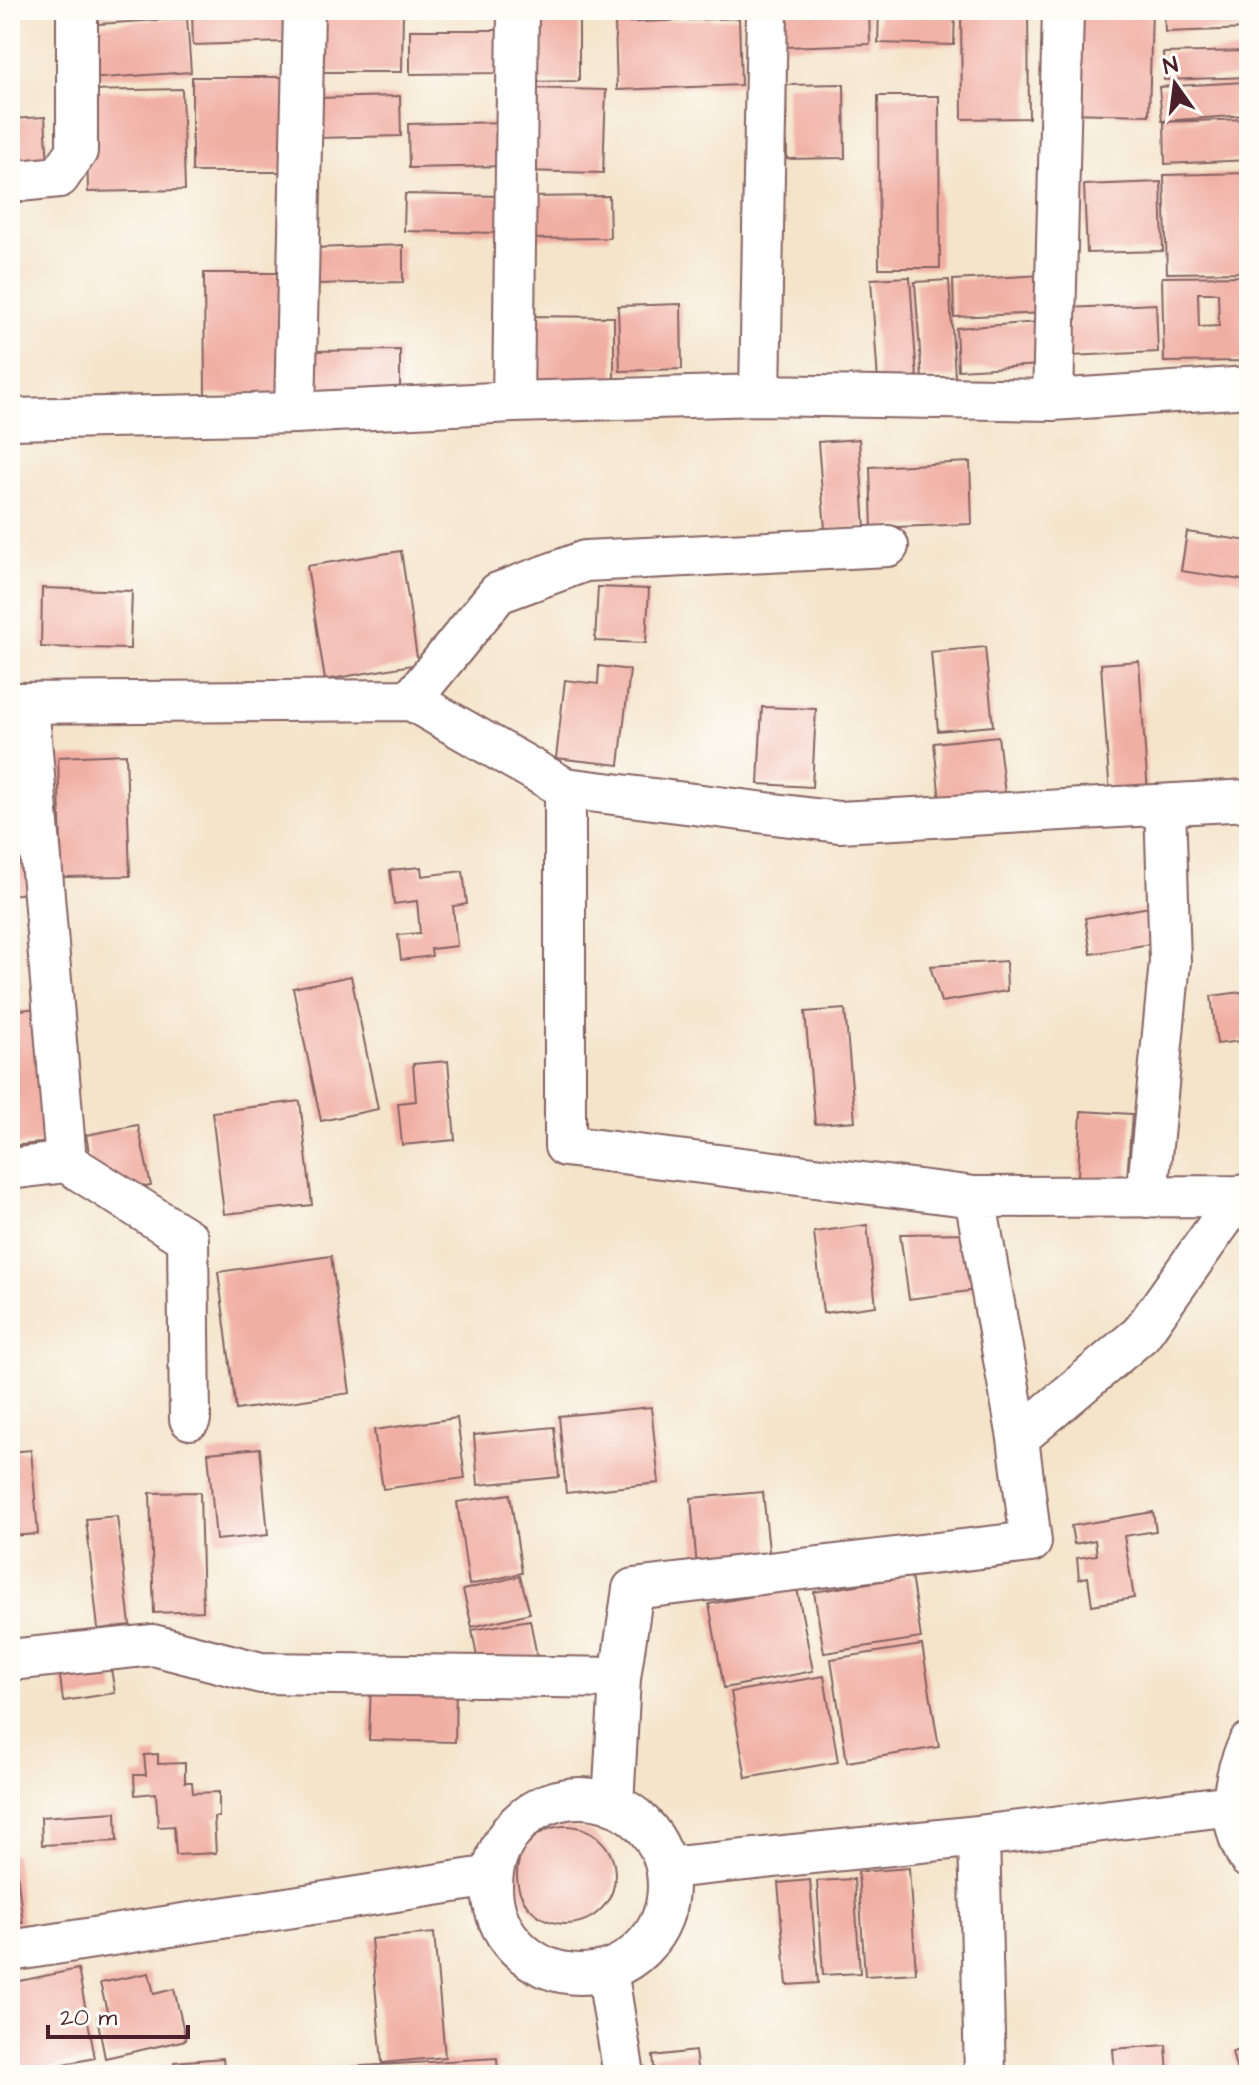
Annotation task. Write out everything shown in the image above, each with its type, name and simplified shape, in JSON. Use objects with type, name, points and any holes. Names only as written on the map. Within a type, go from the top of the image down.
[{"type":"street","points":[[10,182],[59,177],[77,151],[77,10]]},
{"type":"street","points":[[295,413],[304,10]]},
{"type":"street","points":[[513,402],[518,10]]},
{"type":"street","points":[[760,395],[767,10]]},
{"type":"street","points":[[1053,400],[1063,10]]},
{"type":"street","points":[[10,419],[295,413],[513,402],[760,395],[1053,400],[1249,387]]},
{"type":"street","points":[[411,700],[498,593],[585,561],[888,546]]},
{"type":"street","points":[[66,1162],[19,703],[411,700],[565,788],[839,822],[1249,800]]},
{"type":"street","points":[[565,788],[565,1146],[975,1197],[1244,1195]]},
{"type":"street","points":[[1147,1197],[1170,962],[1165,805]]},
{"type":"street","points":[[10,1169],[66,1162],[188,1239],[190,1419]]},
{"type":"street","points":[[1018,1438],[1141,1334],[1244,1195]]},
{"type":"street","points":[[613,1805],[620,1678],[633,1589],[1031,1542],[1018,1438],[975,1197]]},
{"type":"street","points":[[10,1660],[153,1645],[261,1673],[620,1678]]},
{"type":"street","points":[[1249,1743],[1237,1768],[1233,1805],[1241,1845],[1249,1858]]},
{"type":"street","points":[[587,1798],[613,1805],[638,1819],[656,1842],[667,1868],[668,1894],[662,1919],[650,1941],[630,1959],[607,1970],[578,1974],[549,1969],[524,1954],[505,1933],[493,1905],[492,1876],[499,1850],[514,1828],[535,1811],[560,1800],[587,1798]]},
{"type":"street","points":[[667,1868],[979,1836],[1233,1805]]},
{"type":"street","points":[[979,1836],[985,2075]]},
{"type":"street","points":[[10,1951],[492,1876]]},
{"type":"street","points":[[607,1970],[624,2075]]},
{"type":"building","points":[[86,10],[162,10],[163,12],[86,16]]},
{"type":"building","points":[[192,10],[284,10],[285,42],[193,45]]},
{"type":"building","points":[[315,10],[403,10],[402,72],[315,72]]},
{"type":"building","points":[[528,10],[579,10],[579,81],[529,82]]},
{"type":"building","points":[[784,10],[869,10],[870,44],[785,47]]},
{"type":"building","points":[[879,10],[955,10],[954,45],[878,43]]},
{"type":"building","points":[[961,10],[1028,10],[1029,118],[962,119]]},
{"type":"building","points":[[1070,10],[1152,10],[1149,115],[1066,113]]},
{"type":"building","points":[[1164,10],[1249,10],[1249,29],[1165,32]]},
{"type":"building","points":[[187,18],[191,72],[87,79],[84,25]]},
{"type":"building","points":[[739,18],[741,85],[617,90],[615,23]]},
{"type":"building","points":[[410,30],[497,30],[497,73],[410,74]]},
{"type":"building","points":[[1247,51],[1249,77],[1164,80],[1163,53]]},
{"type":"building","points":[[192,77],[290,77],[290,172],[192,172]]},
{"type":"building","points":[[1244,82],[1247,115],[1162,121],[1159,87]]},
{"type":"building","points":[[844,84],[845,158],[787,159],[786,85]]},
{"type":"building","points":[[523,88],[606,90],[603,173],[521,171]]},
{"type":"building","points":[[182,89],[185,190],[88,192],[86,91]]},
{"type":"building","points":[[400,96],[401,136],[316,138],[315,98]]},
{"type":"building","points":[[878,96],[939,96],[940,268],[879,268]]},
{"type":"building","points":[[45,117],[48,165],[10,167],[10,119]]},
{"type":"building","points":[[1248,119],[1249,160],[1165,164],[1164,122]]},
{"type":"building","points":[[510,122],[510,166],[409,168],[408,124]]},
{"type":"building","points":[[1247,173],[1249,272],[1167,273],[1164,175]]},
{"type":"building","points":[[1161,182],[1163,251],[1087,253],[1084,185]]},
{"type":"building","points":[[405,194],[501,196],[500,233],[404,231]]},
{"type":"building","points":[[609,196],[610,238],[526,239],[525,197]]},
{"type":"building","points":[[403,245],[403,282],[315,284],[314,248]]},
{"type":"building","points":[[204,273],[283,273],[285,394],[205,395]]},
{"type":"building","points":[[1043,275],[1045,313],[954,317],[953,280]]},
{"type":"building","points":[[1249,276],[1249,361],[1164,362],[1162,277]],"holes":[[[1198,293],[1218,293],[1219,326],[1199,327]]]},
{"type":"building","points":[[910,277],[917,379],[878,382],[871,279]]},
{"type":"building","points":[[949,280],[955,377],[922,379],[915,282]]},
{"type":"building","points":[[681,304],[682,369],[620,371],[618,306]]},
{"type":"building","points":[[1156,304],[1158,352],[1069,356],[1067,308]]},
{"type":"building","points":[[524,316],[614,317],[614,393],[523,393]]},
{"type":"building","points":[[1040,322],[1042,365],[958,370],[956,328]]},
{"type":"building","points":[[400,350],[400,394],[308,396],[308,351]]},
{"type":"building","points":[[859,439],[865,527],[825,530],[818,442]]},
{"type":"building","points":[[970,462],[972,524],[872,528],[870,467]]},
{"type":"building","points":[[1187,532],[1249,541],[1249,581],[1181,571]]},
{"type":"building","points":[[401,551],[418,664],[325,680],[307,566]]},
{"type":"building","points":[[598,587],[649,589],[646,643],[595,641]]},
{"type":"building","points":[[42,588],[132,591],[130,649],[41,647]]},
{"type":"building","points":[[985,647],[993,726],[938,731],[931,652]]},
{"type":"building","points":[[1139,661],[1148,794],[1110,796],[1101,664]]},
{"type":"building","points":[[599,666],[630,670],[619,765],[556,758],[565,680],[598,684]]},
{"type":"building","points":[[762,707],[816,709],[812,787],[758,784]]},
{"type":"building","points":[[998,736],[1005,794],[940,801],[934,743]]},
{"type":"building","points":[[126,754],[130,876],[62,877],[58,757]]},
{"type":"building","points":[[29,806],[37,892],[10,895],[10,808]]},
{"type":"building","points":[[421,867],[422,876],[463,871],[467,904],[453,906],[457,946],[431,949],[432,956],[401,960],[398,935],[420,933],[417,901],[394,904],[390,870]]},
{"type":"building","points":[[1150,907],[1156,943],[1091,954],[1085,918]]},
{"type":"building","points":[[1006,961],[1007,991],[941,1002],[930,966]]},
{"type":"building","points":[[351,976],[378,1109],[321,1121],[293,988]]},
{"type":"building","points":[[1249,991],[1249,1040],[1217,1044],[1211,996]]},
{"type":"building","points":[[39,1008],[51,1142],[10,1146],[10,1011]]},
{"type":"building","points":[[845,1009],[855,1121],[815,1124],[805,1012]]},
{"type":"building","points":[[448,1061],[455,1140],[402,1145],[398,1103],[416,1101],[413,1064]]},
{"type":"building","points":[[300,1101],[312,1205],[224,1214],[212,1112]]},
{"type":"building","points":[[1081,1111],[1132,1114],[1127,1179],[1078,1176]]},
{"type":"building","points":[[138,1125],[151,1186],[129,1189],[91,1163],[86,1135]]},
{"type":"building","points":[[867,1225],[876,1306],[823,1313],[814,1232]]},
{"type":"building","points":[[978,1233],[985,1289],[909,1299],[900,1234]]},
{"type":"building","points":[[331,1256],[350,1393],[236,1410],[218,1272]]},
{"type":"building","points":[[651,1407],[659,1483],[566,1493],[559,1416]]},
{"type":"building","points":[[457,1418],[465,1478],[383,1489],[374,1430]]},
{"type":"building","points":[[554,1427],[559,1477],[478,1485],[474,1435]]},
{"type":"building","points":[[260,1448],[268,1535],[216,1540],[208,1453]]},
{"type":"building","points":[[31,1450],[38,1534],[10,1536],[10,1452]]},
{"type":"building","points":[[200,1492],[203,1611],[154,1613],[150,1493]]},
{"type":"building","points":[[763,1492],[770,1561],[697,1568],[691,1498]]},
{"type":"building","points":[[510,1494],[522,1573],[469,1585],[457,1502]]},
{"type":"building","points":[[1153,1512],[1156,1531],[1124,1536],[1134,1598],[1092,1605],[1088,1577],[1079,1579],[1077,1558],[1097,1555],[1095,1540],[1074,1544],[1071,1526]]},
{"type":"building","points":[[117,1516],[130,1625],[98,1629],[86,1519]]},
{"type":"building","points":[[520,1576],[530,1613],[472,1627],[463,1590]]},
{"type":"building","points":[[911,1576],[921,1638],[824,1653],[814,1592]]},
{"type":"building","points":[[797,1588],[813,1671],[724,1688],[709,1604]]},
{"type":"building","points":[[530,1620],[538,1662],[480,1673],[472,1630]]},
{"type":"building","points":[[922,1645],[939,1747],[847,1762],[831,1659]]},
{"type":"building","points":[[111,1669],[115,1693],[63,1701],[60,1676]]},
{"type":"building","points":[[824,1676],[838,1762],[746,1778],[731,1692]]},
{"type":"building","points":[[371,1682],[456,1684],[455,1742],[369,1740]]},
{"type":"building","points":[[158,1754],[158,1764],[185,1763],[185,1782],[192,1782],[193,1793],[219,1792],[219,1817],[214,1817],[216,1853],[176,1855],[174,1826],[158,1827],[156,1793],[135,1795],[134,1775],[146,1775],[144,1755]]},
{"type":"building","points":[[116,1812],[117,1841],[42,1845],[41,1817]]},
{"type":"building","points":[[566,1826],[585,1830],[601,1840],[611,1856],[615,1875],[611,1894],[601,1910],[585,1920],[566,1924],[547,1920],[531,1910],[521,1894],[517,1875],[521,1856],[531,1840],[547,1830]]},
{"type":"building","points":[[10,1854],[15,1854],[23,1923],[10,1925]]},
{"type":"building","points":[[909,1868],[916,1973],[865,1976],[858,1872]]},
{"type":"building","points":[[854,1879],[860,1973],[823,1975],[817,1881]]},
{"type":"building","points":[[810,1880],[818,1983],[787,1985],[778,1883]]},
{"type":"building","points":[[434,1933],[445,2057],[382,2063],[371,1939]]},
{"type":"building","points":[[78,1969],[95,2058],[10,2075],[10,1983]]},
{"type":"building","points":[[149,1973],[154,1994],[174,1989],[186,2040],[105,2058],[97,2017],[108,2015],[100,1983]]},
{"type":"building","points":[[1166,2045],[1168,2075],[1115,2075],[1113,2049]]},
{"type":"building","points":[[1249,2047],[1249,2075],[1238,2075],[1232,2052]]},
{"type":"building","points":[[695,2051],[698,2075],[655,2075],[653,2056]]},
{"type":"building","points":[[223,2058],[225,2075],[175,2075],[174,2062]]},
{"type":"building","points":[[497,2058],[498,2075],[278,2075],[278,2071]]}]
